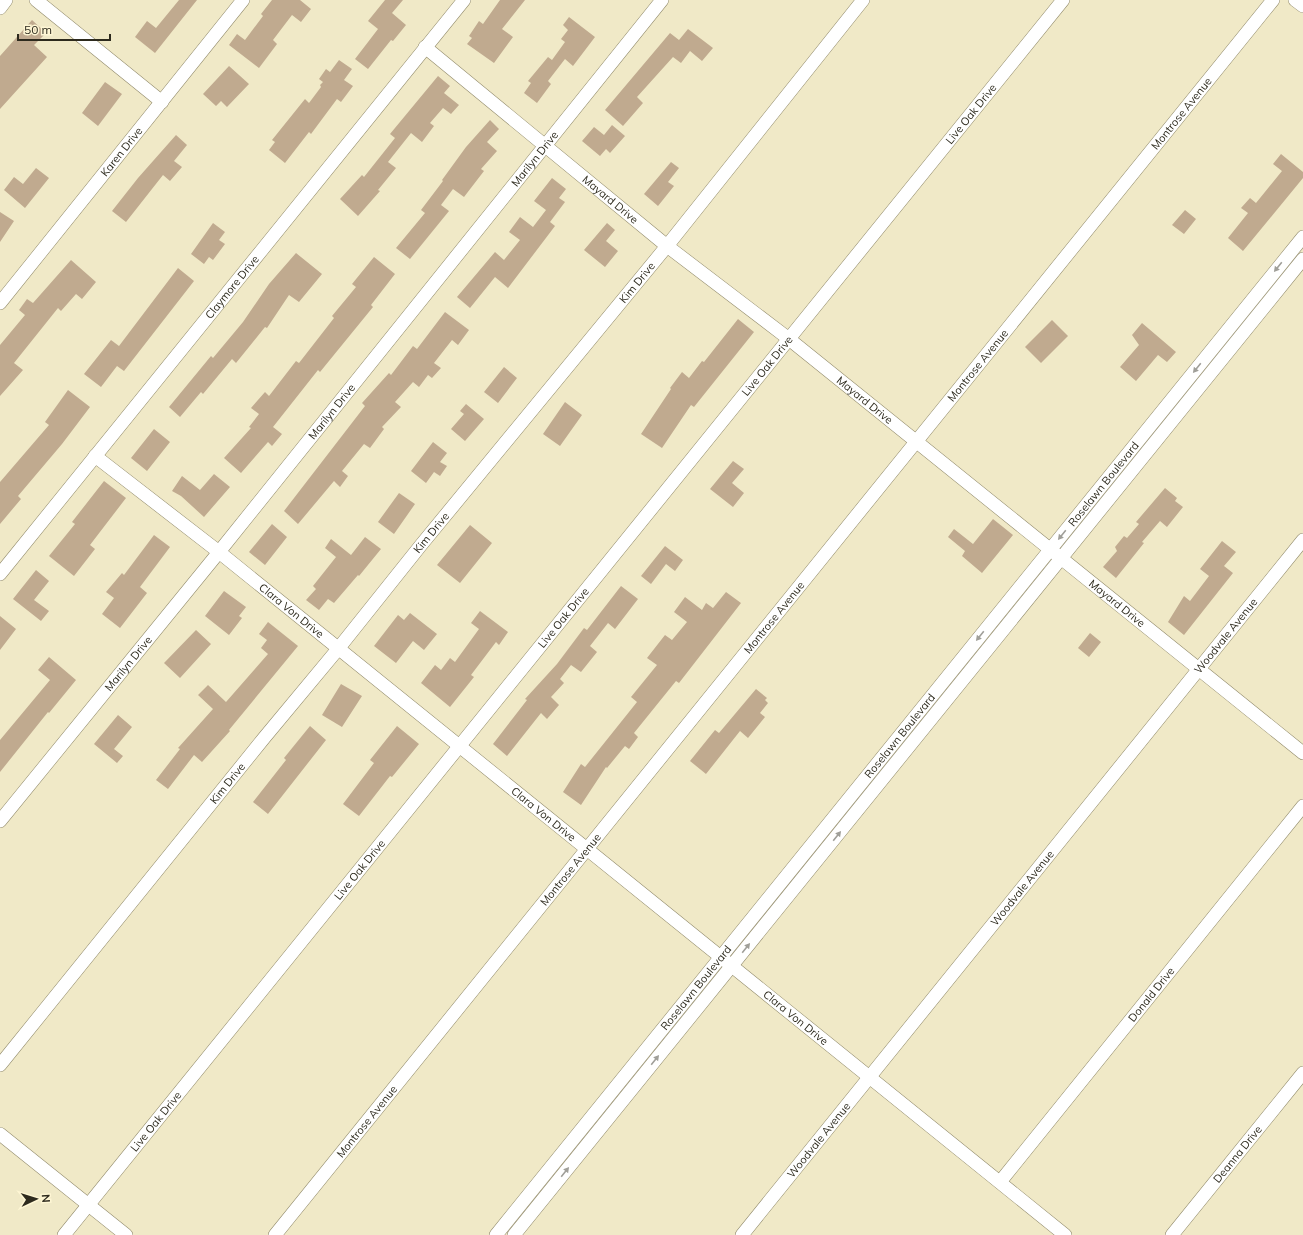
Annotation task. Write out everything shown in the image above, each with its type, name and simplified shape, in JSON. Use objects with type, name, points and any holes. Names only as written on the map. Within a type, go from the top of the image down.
[{"type":"street","points":[[0,8],[6,0]]},
{"type":"street","points":[[36,0],[162,102]]},
{"type":"street","name":"Karen Drive","points":[[0,302],[243,0]]},
{"type":"street","name":"Claymore Drive","points":[[0,574],[464,0]]},
{"type":"street","name":"Marilyn Drive","points":[[0,821],[219,552],[662,0]]},
{"type":"street","name":"Kim Drive","points":[[0,1065],[421,545],[667,246],[863,0]]},
{"type":"street","name":"Live Oak Drive","points":[[64,1235],[1063,0]]},
{"type":"street","name":"Montrose Avenue","points":[[275,1235],[1273,0]]},
{"type":"street","points":[[1295,0],[1303,6]]},
{"type":"street","name":"Mayard Drive","points":[[425,48],[667,246],[789,339],[1303,753]]},
{"type":"street","name":"Roselawn Boulevard","points":[[496,1235],[1303,237]]},
{"type":"street","name":"Roselawn Boulevard","points":[[514,1235],[1303,259]]},
{"type":"street","points":[[1233,324],[1244,333]]},
{"type":"street","points":[[1147,430],[1158,439]]},
{"type":"street","name":"Clara Von Drive","points":[[95,456],[219,552],[459,748],[587,849],[868,1078],[1065,1235]]},
{"type":"street","name":"Woodvale Avenue","points":[[742,1235],[1303,540]]},
{"type":"street","points":[[965,655],[977,664]]},
{"type":"street","points":[[886,753],[897,762]]},
{"type":"street","name":"Donald Drive","points":[[1000,1182],[1303,806]]},
{"type":"street","points":[[811,846],[821,855]]},
{"type":"street","name":"Deanna Drive","points":[[1172,1235],[1303,1072]]},
{"type":"street","points":[[626,1075],[636,1084]]},
{"type":"street","points":[[0,1134],[126,1235]]},
{"type":"street","points":[[536,1185],[547,1194]]},
{"type":"building","points":[[179,0],[197,0],[155,53],[135,37],[147,21],[156,28]]},
{"type":"building","points":[[272,0],[300,0],[311,9],[301,22],[292,15],[273,40],[277,44],[259,68],[229,45],[237,34],[245,40],[263,16],[261,14]]},
{"type":"building","points":[[385,0],[403,0],[392,13],[406,25],[393,41],[391,40],[368,69],[355,59],[378,29],[368,21]]},
{"type":"building","points":[[500,0],[525,0],[502,29],[513,37],[494,63],[467,44],[472,38],[469,36],[479,21],[483,24]]},
{"type":"building","points":[[569,17],[595,37],[573,66],[565,59],[548,81],[551,84],[537,103],[524,93],[531,83],[528,81],[548,57],[552,60],[565,42],[561,39],[568,30],[563,25]]},
{"type":"building","points":[[32,20],[46,33],[34,45],[47,57],[0,109],[0,56]]},
{"type":"building","points":[[688,29],[713,48],[702,61],[690,51],[681,63],[673,57],[637,97],[643,103],[623,126],[605,110],[670,33],[679,40]]},
{"type":"building","points":[[339,60],[352,69],[344,80],[353,86],[341,102],[337,99],[311,134],[309,132],[285,163],[269,150],[275,142],[272,140],[305,99],[309,103],[321,87],[320,85],[323,82],[319,79],[326,69],[330,72]]},
{"type":"building","points":[[229,66],[249,84],[227,107],[221,101],[216,106],[203,94]]},
{"type":"building","points":[[438,76],[450,86],[444,93],[459,105],[451,114],[443,108],[430,123],[434,126],[422,142],[411,133],[388,162],[396,168],[378,190],[380,191],[358,216],[340,199],[362,175],[364,177],[395,138],[390,134]]},
{"type":"building","points":[[105,82],[122,94],[98,126],[82,113]]},
{"type":"building","points":[[490,120],[499,129],[487,142],[497,151],[481,169],[484,171],[464,197],[453,189],[441,205],[449,211],[410,259],[396,248],[425,213],[421,210],[466,147]]},
{"type":"building","points":[[612,125],[625,136],[610,153],[606,149],[600,156],[582,141],[594,127],[604,135]]},
{"type":"building","points":[[176,135],[187,145],[174,161],[182,167],[170,181],[163,175],[126,222],[112,211],[138,178]]},
{"type":"building","points":[[1281,154],[1303,172],[1303,178],[1243,251],[1228,238],[1248,213],[1241,208],[1250,198],[1256,203],[1282,171],[1273,164]]},
{"type":"building","points":[[671,162],[679,168],[668,182],[674,186],[658,206],[644,194]]},
{"type":"building","points":[[36,168],[49,178],[25,208],[4,190],[14,177],[23,184]]},
{"type":"building","points":[[552,178],[566,189],[559,198],[565,202],[550,222],[555,226],[508,288],[495,277],[470,308],[457,297],[495,252],[504,260],[520,240],[509,232],[520,217],[533,227],[546,210],[534,201]]},
{"type":"building","points":[[1185,210],[1196,219],[1184,234],[1172,225]]},
{"type":"building","points":[[0,212],[14,221],[0,242]]},
{"type":"building","points":[[213,223],[225,232],[219,240],[225,244],[213,260],[209,257],[204,264],[191,254]]},
{"type":"building","points":[[607,223],[615,230],[606,241],[618,251],[605,267],[584,250]]},
{"type":"building","points":[[296,253],[322,274],[299,302],[289,295],[267,328],[265,327],[236,363],[232,359],[203,394],[201,392],[180,417],[169,407],[211,356],[213,358],[243,322],[269,284]]},
{"type":"building","points":[[374,257],[395,274],[371,305],[373,307],[320,372],[318,370],[273,427],[282,434],[272,446],[268,442],[241,473],[224,458],[251,428],[249,427],[259,414],[251,408],[265,392],[269,396],[296,361],[299,363],[334,318],[332,316],[356,287],[352,284]]},
{"type":"building","points":[[71,260],[96,282],[82,299],[76,294],[61,311],[58,308],[14,363],[23,370],[0,396],[0,345],[25,315],[19,310],[27,299],[33,303]]},
{"type":"building","points":[[178,268],[194,281],[124,371],[117,366],[101,387],[84,374],[111,340],[119,346]]},
{"type":"building","points":[[445,312],[469,330],[458,345],[452,340],[434,363],[441,368],[432,378],[428,375],[419,387],[413,382],[395,402],[401,407],[382,427],[384,429],[370,448],[364,444],[342,471],[348,476],[340,487],[334,481],[298,524],[284,511],[365,406],[362,403],[389,373],[391,375],[413,346],[417,349]]},
{"type":"building","points":[[738,319],[754,332],[694,407],[691,405],[662,448],[641,434],[682,372],[689,378],[702,361],[704,362]]},
{"type":"building","points":[[1052,320],[1068,336],[1041,363],[1025,347]]},
{"type":"building","points":[[1142,323],[1176,352],[1167,362],[1158,355],[1136,381],[1120,367],[1139,345],[1132,335]]},
{"type":"building","points":[[504,367],[517,378],[498,403],[484,392]]},
{"type":"building","points":[[68,390],[90,407],[62,444],[18,496],[21,499],[0,524],[0,482],[49,425],[45,422]]},
{"type":"building","points":[[565,402],[582,415],[560,446],[543,434]]},
{"type":"building","points":[[466,404],[484,419],[465,441],[451,429],[464,414],[460,411]]},
{"type":"building","points":[[154,429],[170,442],[147,471],[131,458]]},
{"type":"building","points":[[433,442],[447,453],[440,462],[447,466],[440,476],[434,472],[426,483],[411,471]]},
{"type":"building","points":[[733,461],[744,469],[732,483],[744,493],[733,507],[710,489]]},
{"type":"building","points":[[214,474],[230,487],[204,517],[181,496],[172,491],[182,476],[200,490]]},
{"type":"building","points":[[104,481],[126,498],[90,545],[95,549],[74,576],[49,556],[75,524],[72,522]]},
{"type":"building","points":[[1165,488],[1177,498],[1175,501],[1183,507],[1167,527],[1160,521],[1142,542],[1144,543],[1116,578],[1103,567],[1117,551],[1115,547],[1124,536],[1127,538],[1139,524],[1136,522]]},
{"type":"building","points":[[399,493],[415,504],[394,534],[378,522]]},
{"type":"building","points":[[993,519],[1013,535],[982,573],[962,556],[965,551],[948,537],[954,529],[973,544]]},
{"type":"building","points":[[272,524],[287,537],[265,565],[249,552]]},
{"type":"building","points":[[470,525],[492,543],[460,583],[437,565]]},
{"type":"building","points":[[154,535],[170,547],[140,587],[147,593],[120,628],[102,614],[114,598],[106,592],[122,573],[124,575]]},
{"type":"building","points":[[365,537],[381,549],[334,603],[328,599],[319,610],[306,600],[316,589],[313,586],[336,557],[325,548],[331,539],[351,555]]},
{"type":"building","points":[[1222,541],[1236,552],[1224,566],[1233,573],[1184,635],[1168,622],[1184,596],[1190,601],[1209,576],[1200,569]]},
{"type":"building","points":[[665,546],[683,560],[675,571],[666,564],[651,584],[641,576]]},
{"type":"building","points":[[36,570],[49,581],[34,600],[49,611],[41,621],[13,599]]},
{"type":"building","points":[[621,586],[638,599],[615,629],[608,623],[590,646],[597,652],[581,672],[571,665],[560,679],[564,683],[551,697],[559,705],[547,719],[541,713],[507,756],[493,744],[527,700],[525,699],[557,664],[584,628],[587,630]]},
{"type":"building","points":[[224,591],[246,607],[239,616],[242,618],[229,635],[205,616]]},
{"type":"building","points":[[726,592],[741,603],[679,683],[676,681],[634,733],[638,737],[629,749],[625,746],[607,768],[606,767],[581,805],[563,792],[581,764],[585,767],[637,702],[631,697],[657,665],[647,658],[665,635],[672,640],[687,622],[674,612],[685,597],[702,610],[706,603],[713,608]]},
{"type":"building","points":[[480,611],[508,632],[499,645],[496,642],[471,675],[474,677],[450,707],[421,683],[435,665],[441,670],[450,658],[455,662],[479,629],[471,623]]},
{"type":"building","points":[[410,613],[437,634],[424,650],[413,641],[396,663],[374,646],[398,615],[404,620]]},
{"type":"building","points":[[0,616],[16,629],[0,650]]},
{"type":"building","points":[[268,622],[298,646],[229,730],[230,731],[202,762],[194,755],[168,789],[156,780],[180,749],[178,748],[213,709],[198,695],[208,685],[226,702],[268,654],[261,648],[267,640],[259,634]]},
{"type":"building","points":[[196,630],[211,644],[180,678],[164,663]]},
{"type":"building","points":[[1090,633],[1101,642],[1089,657],[1078,648]]},
{"type":"building","points":[[49,657],[76,680],[49,713],[48,712],[0,772],[0,740],[50,680],[38,670]]},
{"type":"building","points":[[341,684],[362,696],[342,727],[322,715]]},
{"type":"building","points":[[756,689],[767,698],[765,700],[768,703],[760,713],[765,717],[748,738],[740,731],[706,774],[690,761],[715,730],[719,733]]},
{"type":"building","points":[[118,715],[132,727],[114,749],[123,756],[117,763],[94,744]]},
{"type":"building","points":[[310,726],[326,740],[268,814],[253,802],[286,760],[284,758]]},
{"type":"building","points":[[397,726],[419,744],[392,777],[390,776],[359,816],[343,804],[374,763],[370,760]]}]
